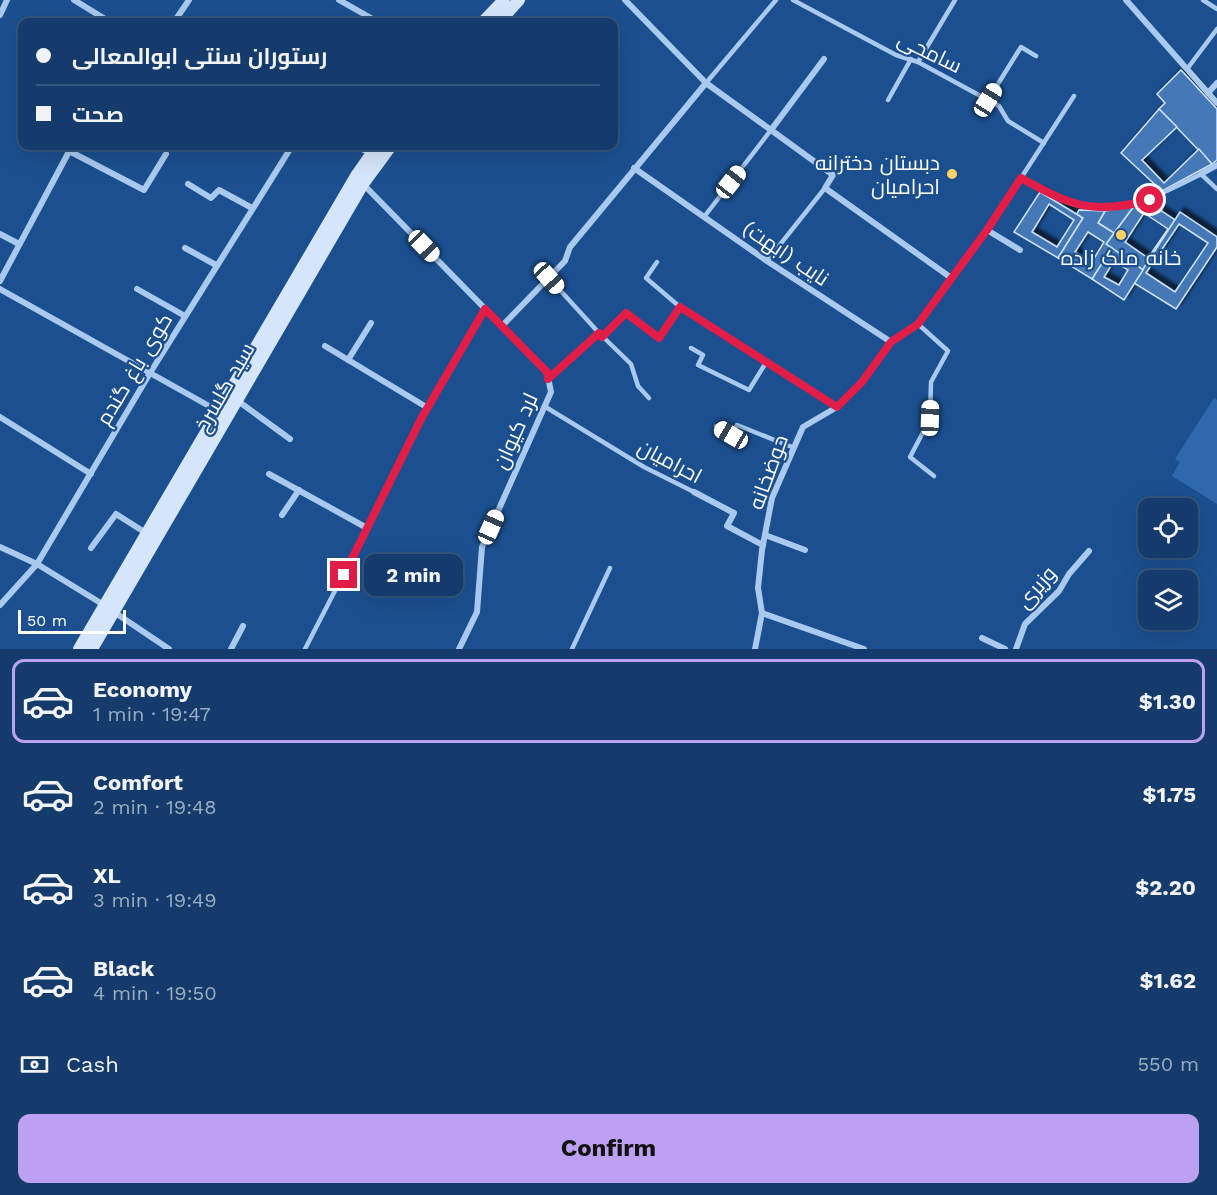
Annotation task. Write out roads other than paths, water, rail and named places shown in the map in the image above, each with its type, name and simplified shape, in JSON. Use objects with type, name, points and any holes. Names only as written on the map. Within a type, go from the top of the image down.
[{"type":"main road","points":[[487,18],[504,0]]},
{"type":"main road","points":[[503,18],[519,0]]},
{"type":"main road","name":"سید گلسرخ","points":[[92,649],[147,533],[218,411],[376,153]]},
{"type":"main road","name":"سید گلسرخ","points":[[79,649],[109,609],[238,401],[359,180]]},
{"type":"street","points":[[0,15],[8,0]]},
{"type":"street","points":[[74,0],[103,18]]},
{"type":"street","points":[[177,18],[189,0]]},
{"type":"street","points":[[339,0],[371,18]]},
{"type":"street","points":[[625,0],[706,83],[833,175],[825,188],[950,277]]},
{"type":"street","points":[[1126,0],[1217,103]]},
{"type":"street","points":[[771,130],[825,59]]},
{"type":"street","points":[[502,326],[565,261],[570,247],[706,83]]},
{"type":"street","points":[[1208,93],[1217,83]]},
{"type":"street","points":[[0,281],[69,150]]},
{"type":"street","points":[[74,150],[144,190],[166,154]]},
{"type":"street","name":"کوی باغ گندم","points":[[0,605],[37,564],[150,373],[289,150]]},
{"type":"street","points":[[1201,174],[1217,165]]},
{"type":"street","name":"نایب (ابهت)","points":[[634,168],[767,261],[891,342]]},
{"type":"street","points":[[918,324],[950,277],[987,230],[1021,178]]},
{"type":"street","name":"لرد کیوان","points":[[359,180],[547,372],[551,392],[482,547],[477,612],[459,649]]},
{"type":"street","points":[[188,184],[211,198],[219,190],[252,208]]},
{"type":"street","points":[[987,230],[1020,250]]},
{"type":"street","points":[[0,234],[19,244]]},
{"type":"street","points":[[185,248],[216,266]]},
{"type":"street","points":[[0,289],[218,411]]},
{"type":"street","points":[[137,289],[185,316]]},
{"type":"street","points":[[358,546],[428,408],[485,309]]},
{"type":"street","points":[[348,360],[371,323]]},
{"type":"street","name":"حوضخانه","points":[[755,649],[762,613],[758,588],[763,545],[772,498],[792,447],[803,427],[837,407],[862,382],[891,342],[918,324]]},
{"type":"street","points":[[325,346],[428,408]]},
{"type":"street","points":[[238,401],[290,439]]},
{"type":"street","points":[[0,417],[91,474]]},
{"type":"street","points":[[269,474],[367,528]]},
{"type":"street","points":[[282,515],[299,490]]},
{"type":"street","name":"احرامیان","points":[[694,492],[734,513],[727,526],[763,545]]},
{"type":"street","points":[[91,548],[116,514],[147,533]]},
{"type":"street","points":[[765,535],[805,550]]},
{"type":"street","points":[[0,547],[37,564],[169,649]]},
{"type":"street","name":"وزیری","points":[[1016,649],[1025,624],[1059,591],[1069,574],[1089,551]]},
{"type":"street","points":[[762,613],[864,649]]},
{"type":"street","points":[[231,649],[243,626]]},
{"type":"street","points":[[981,638],[1005,649]]},
{"type":"street","points":[[836,649],[840,641]]},
{"type":"lane","points":[[706,83],[776,0]]},
{"type":"lane","name":"سامحی","points":[[793,0],[896,55],[918,62],[999,106],[1008,121],[1044,143]]},
{"type":"lane","points":[[918,62],[956,0]]},
{"type":"lane","points":[[1203,0],[1217,9]]},
{"type":"lane","points":[[1187,69],[1217,29]]},
{"type":"lane","points":[[988,100],[1021,47],[1036,56]]},
{"type":"lane","points":[[888,100],[911,59]]},
{"type":"lane","points":[[1074,96],[1021,178],[1064,201],[1081,207],[1121,207],[1150,200],[1201,174],[1217,189]]},
{"type":"lane","points":[[704,217],[771,130]]},
{"type":"lane","points":[[767,261],[825,188]]},
{"type":"lane","points":[[657,262],[645,278],[680,307],[837,407]]},
{"type":"lane","points":[[549,278],[601,335],[632,364],[638,386],[649,398]]},
{"type":"lane","points":[[548,379],[626,313],[659,338],[680,307]]},
{"type":"lane","points":[[918,324],[948,351],[931,382],[930,418],[910,457],[934,476]]},
{"type":"lane","points":[[691,348],[703,355],[698,364],[749,390],[767,361]]},
{"type":"lane","name":"احرامیان","points":[[544,406],[645,467],[694,492]]},
{"type":"lane","points":[[716,426],[731,435],[737,424],[792,447]]},
{"type":"lane","points":[[305,649],[358,546]]},
{"type":"lane","points":[[572,649],[610,568]]},
{"type":"place","name":"دبستان دخترانه احرامیان","points":[[952,174]]},
{"type":"place","name":"خانه ملک زاده","points":[[1121,235]]}]
